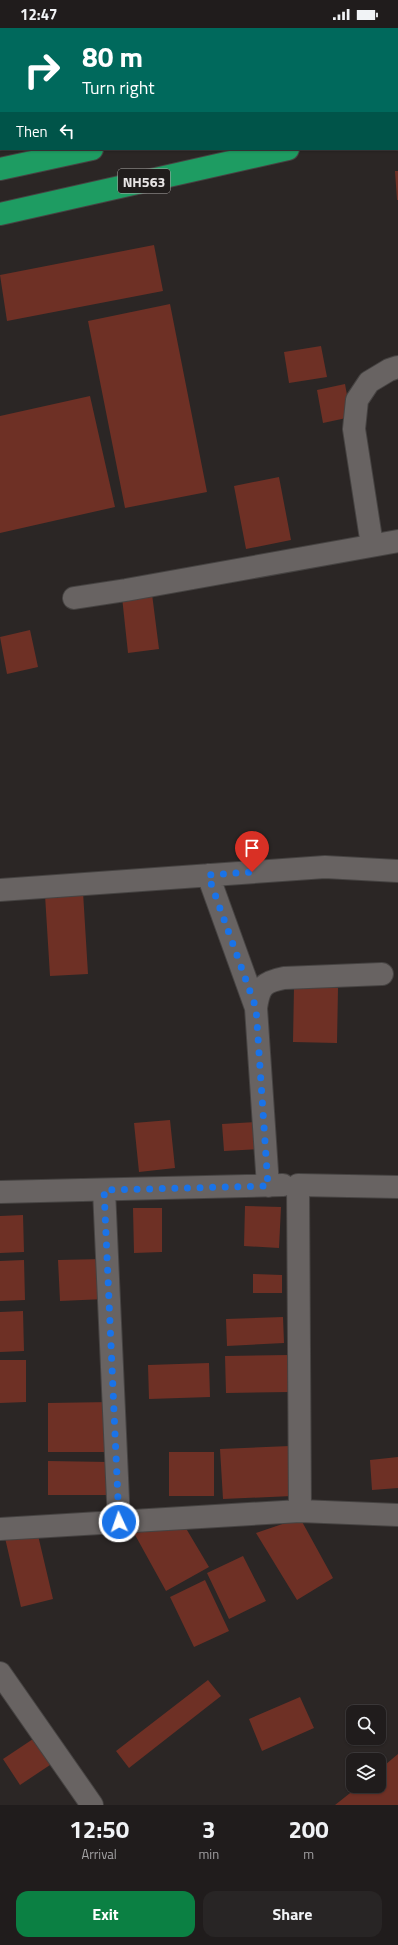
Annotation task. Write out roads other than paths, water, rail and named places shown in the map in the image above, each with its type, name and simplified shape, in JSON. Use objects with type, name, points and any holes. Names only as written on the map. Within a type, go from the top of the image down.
[{"type":"highway","points":[[0,169],[87,150]]},
{"type":"highway","name":"NH563","points":[[0,214],[284,150]]},
{"type":"street","points":[[372,546],[354,429],[357,400],[369,382],[389,370],[398,367]]},
{"type":"street","points":[[74,598],[398,541]]},
{"type":"street","points":[[0,890],[325,866],[398,871]]},
{"type":"street","points":[[208,875],[256,1008]]},
{"type":"street","points":[[268,1186],[256,1008],[258,992],[264,985],[272,980],[284,978],[382,974]]},
{"type":"street","points":[[298,1185],[300,1511]]},
{"type":"street","points":[[0,1192],[298,1185],[398,1187]]},
{"type":"street","points":[[104,1190],[119,1522]]},
{"type":"street","points":[[0,1529],[300,1511],[398,1515]]},
{"type":"street","points":[[2,1681],[92,1805]]}]
